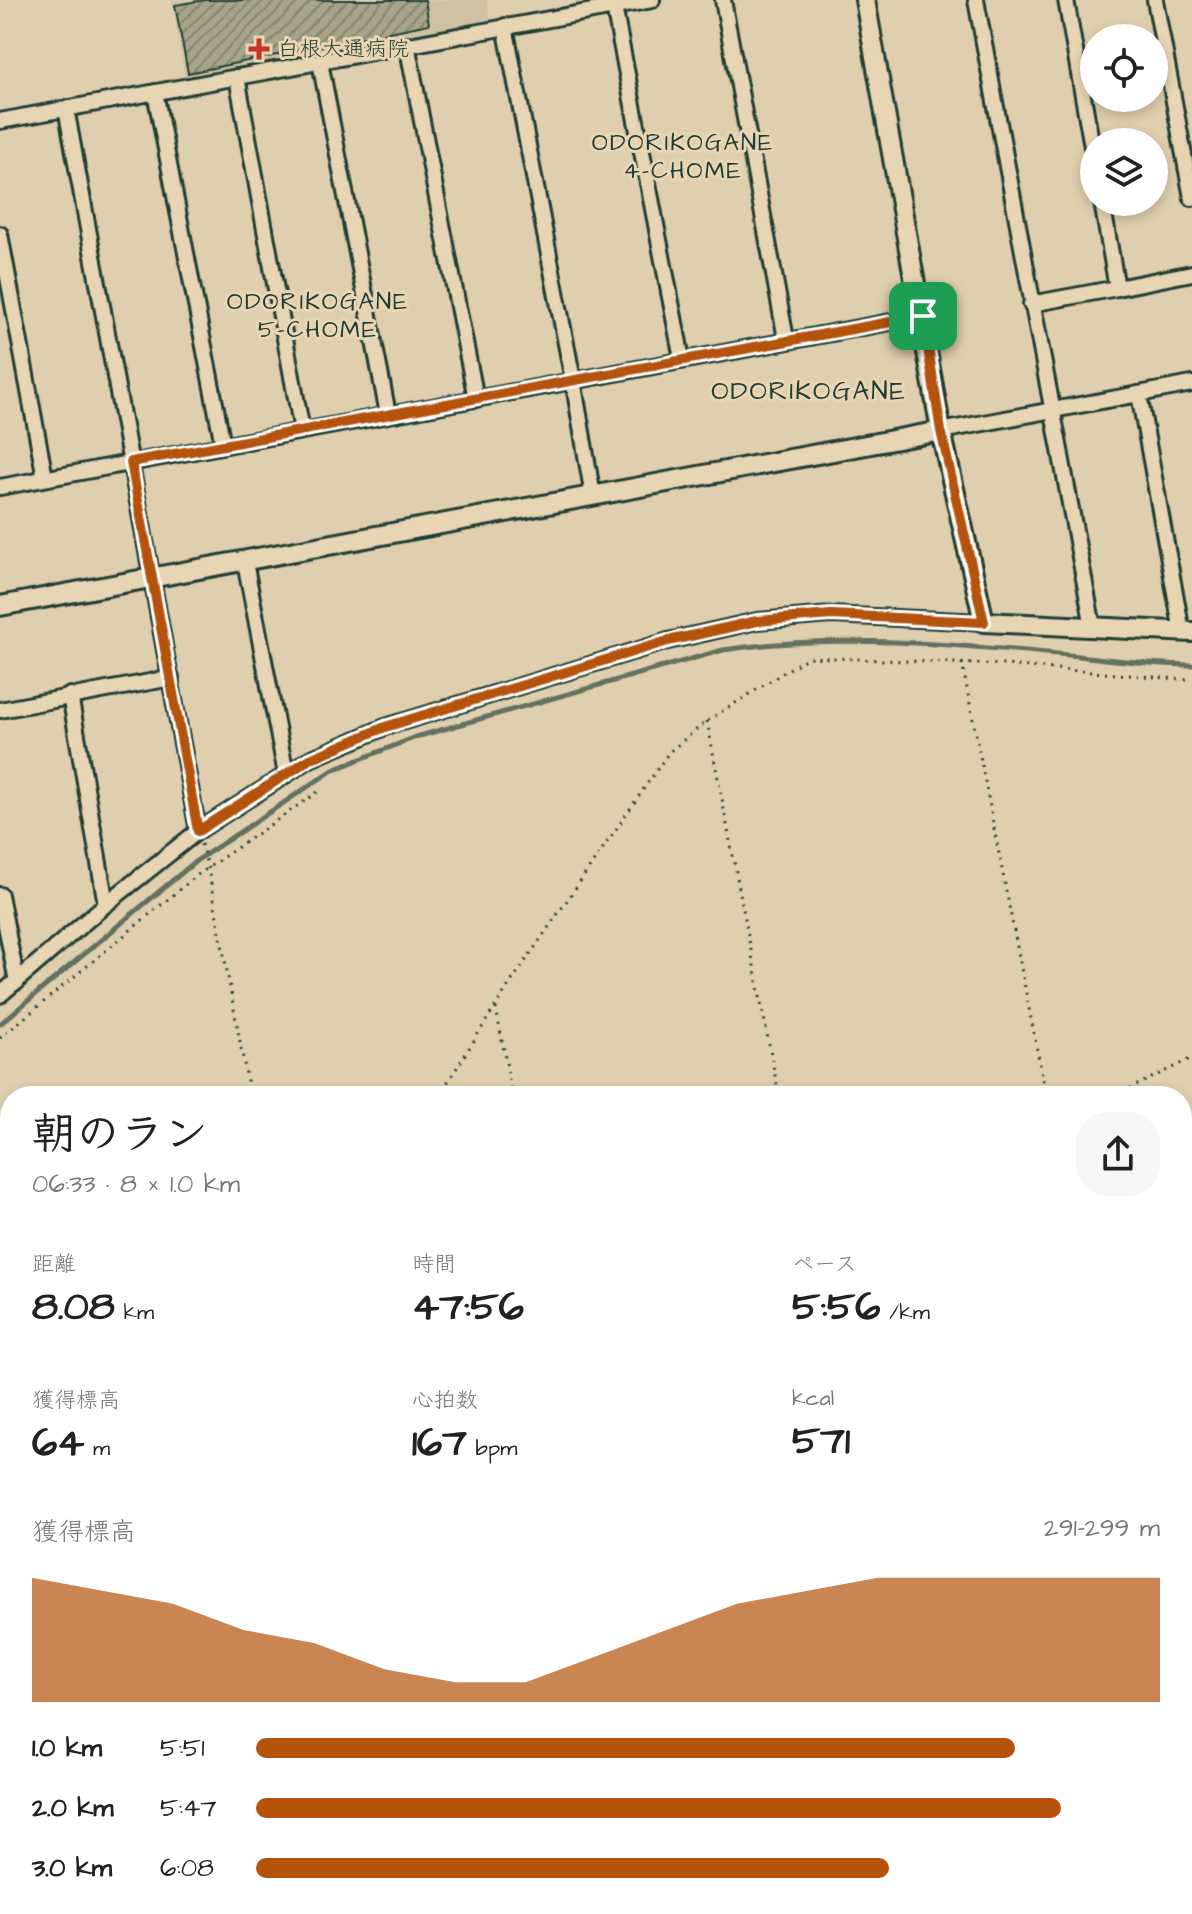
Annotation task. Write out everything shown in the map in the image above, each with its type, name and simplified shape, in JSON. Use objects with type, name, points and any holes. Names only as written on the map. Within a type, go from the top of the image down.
[{"type":"street","points":[[0,121],[652,0]]},
{"type":"street","points":[[723,0],[786,339]]},
{"type":"street","points":[[865,0],[941,431],[984,622]]},
{"type":"street","points":[[976,0],[1093,627]]},
{"type":"street","points":[[1066,0],[1089,128]]},
{"type":"street","points":[[1155,0],[1192,198]]},
{"type":"street","points":[[614,7],[682,359]]},
{"type":"street","points":[[505,26],[593,496]]},
{"type":"street","points":[[407,44],[476,399]]},
{"type":"street","points":[[320,62],[388,414]]},
{"type":"street","points":[[237,77],[302,431]]},
{"type":"street","points":[[155,92],[223,445]]},
{"type":"street","points":[[66,108],[198,831]]},
{"type":"street","points":[[1104,216],[1117,288]]},
{"type":"street","points":[[0,234],[45,478]]},
{"type":"street","points":[[1031,304],[1192,273]]},
{"type":"street","points":[[0,487],[923,316]]},
{"type":"street","points":[[0,606],[1192,384]]},
{"type":"street","points":[[0,995],[106,904],[198,831],[310,759],[385,727],[668,641],[757,621],[831,615],[1187,632],[1139,394]]},
{"type":"street","points":[[245,562],[286,774]]},
{"type":"street","points":[[0,710],[171,678]]},
{"type":"street","points":[[70,695],[106,904]]},
{"type":"street","points":[[0,895],[17,982]]},
{"type":"path","points":[[445,1086],[669,752],[707,721],[808,657],[962,663],[1192,680]]},
{"type":"path","points":[[962,663],[1044,1086]]},
{"type":"path","points":[[707,721],[777,1086]]},
{"type":"path","points":[[0,1038],[208,868],[319,791]]},
{"type":"path","points":[[198,831],[208,868],[248,1086]]},
{"type":"path","points":[[496,1008],[510,1086]]},
{"type":"path","points":[[1135,1086],[1192,1058]]},
{"type":"shaded area","name":"白根大通病院","points":[[172,0],[487,0],[491,20],[185,78]]},
{"type":"building","name":"白根大通病院","points":[[204,0],[425,0],[429,24],[188,73],[175,5]]},
{"type":"waterway","points":[[0,1024],[196,861],[333,770],[416,737],[723,650],[764,645],[848,641],[933,644],[1192,665]]},
{"type":"place","name":"白根大通病院","points":[[259,49]]},
{"type":"district","name":"ODORIKOGANE 4-CHOME","points":[[683,157]]},
{"type":"district","name":"ODORIKOGANE 5-CHOME","points":[[318,316]]},
{"type":"district","name":"ODORIKOGANE","points":[[809,391]]},
{"type":"route","points":[[923,316],[941,431],[984,622],[831,615],[757,621],[668,641],[385,727],[310,759],[198,831],[131,462],[923,316]]}]
